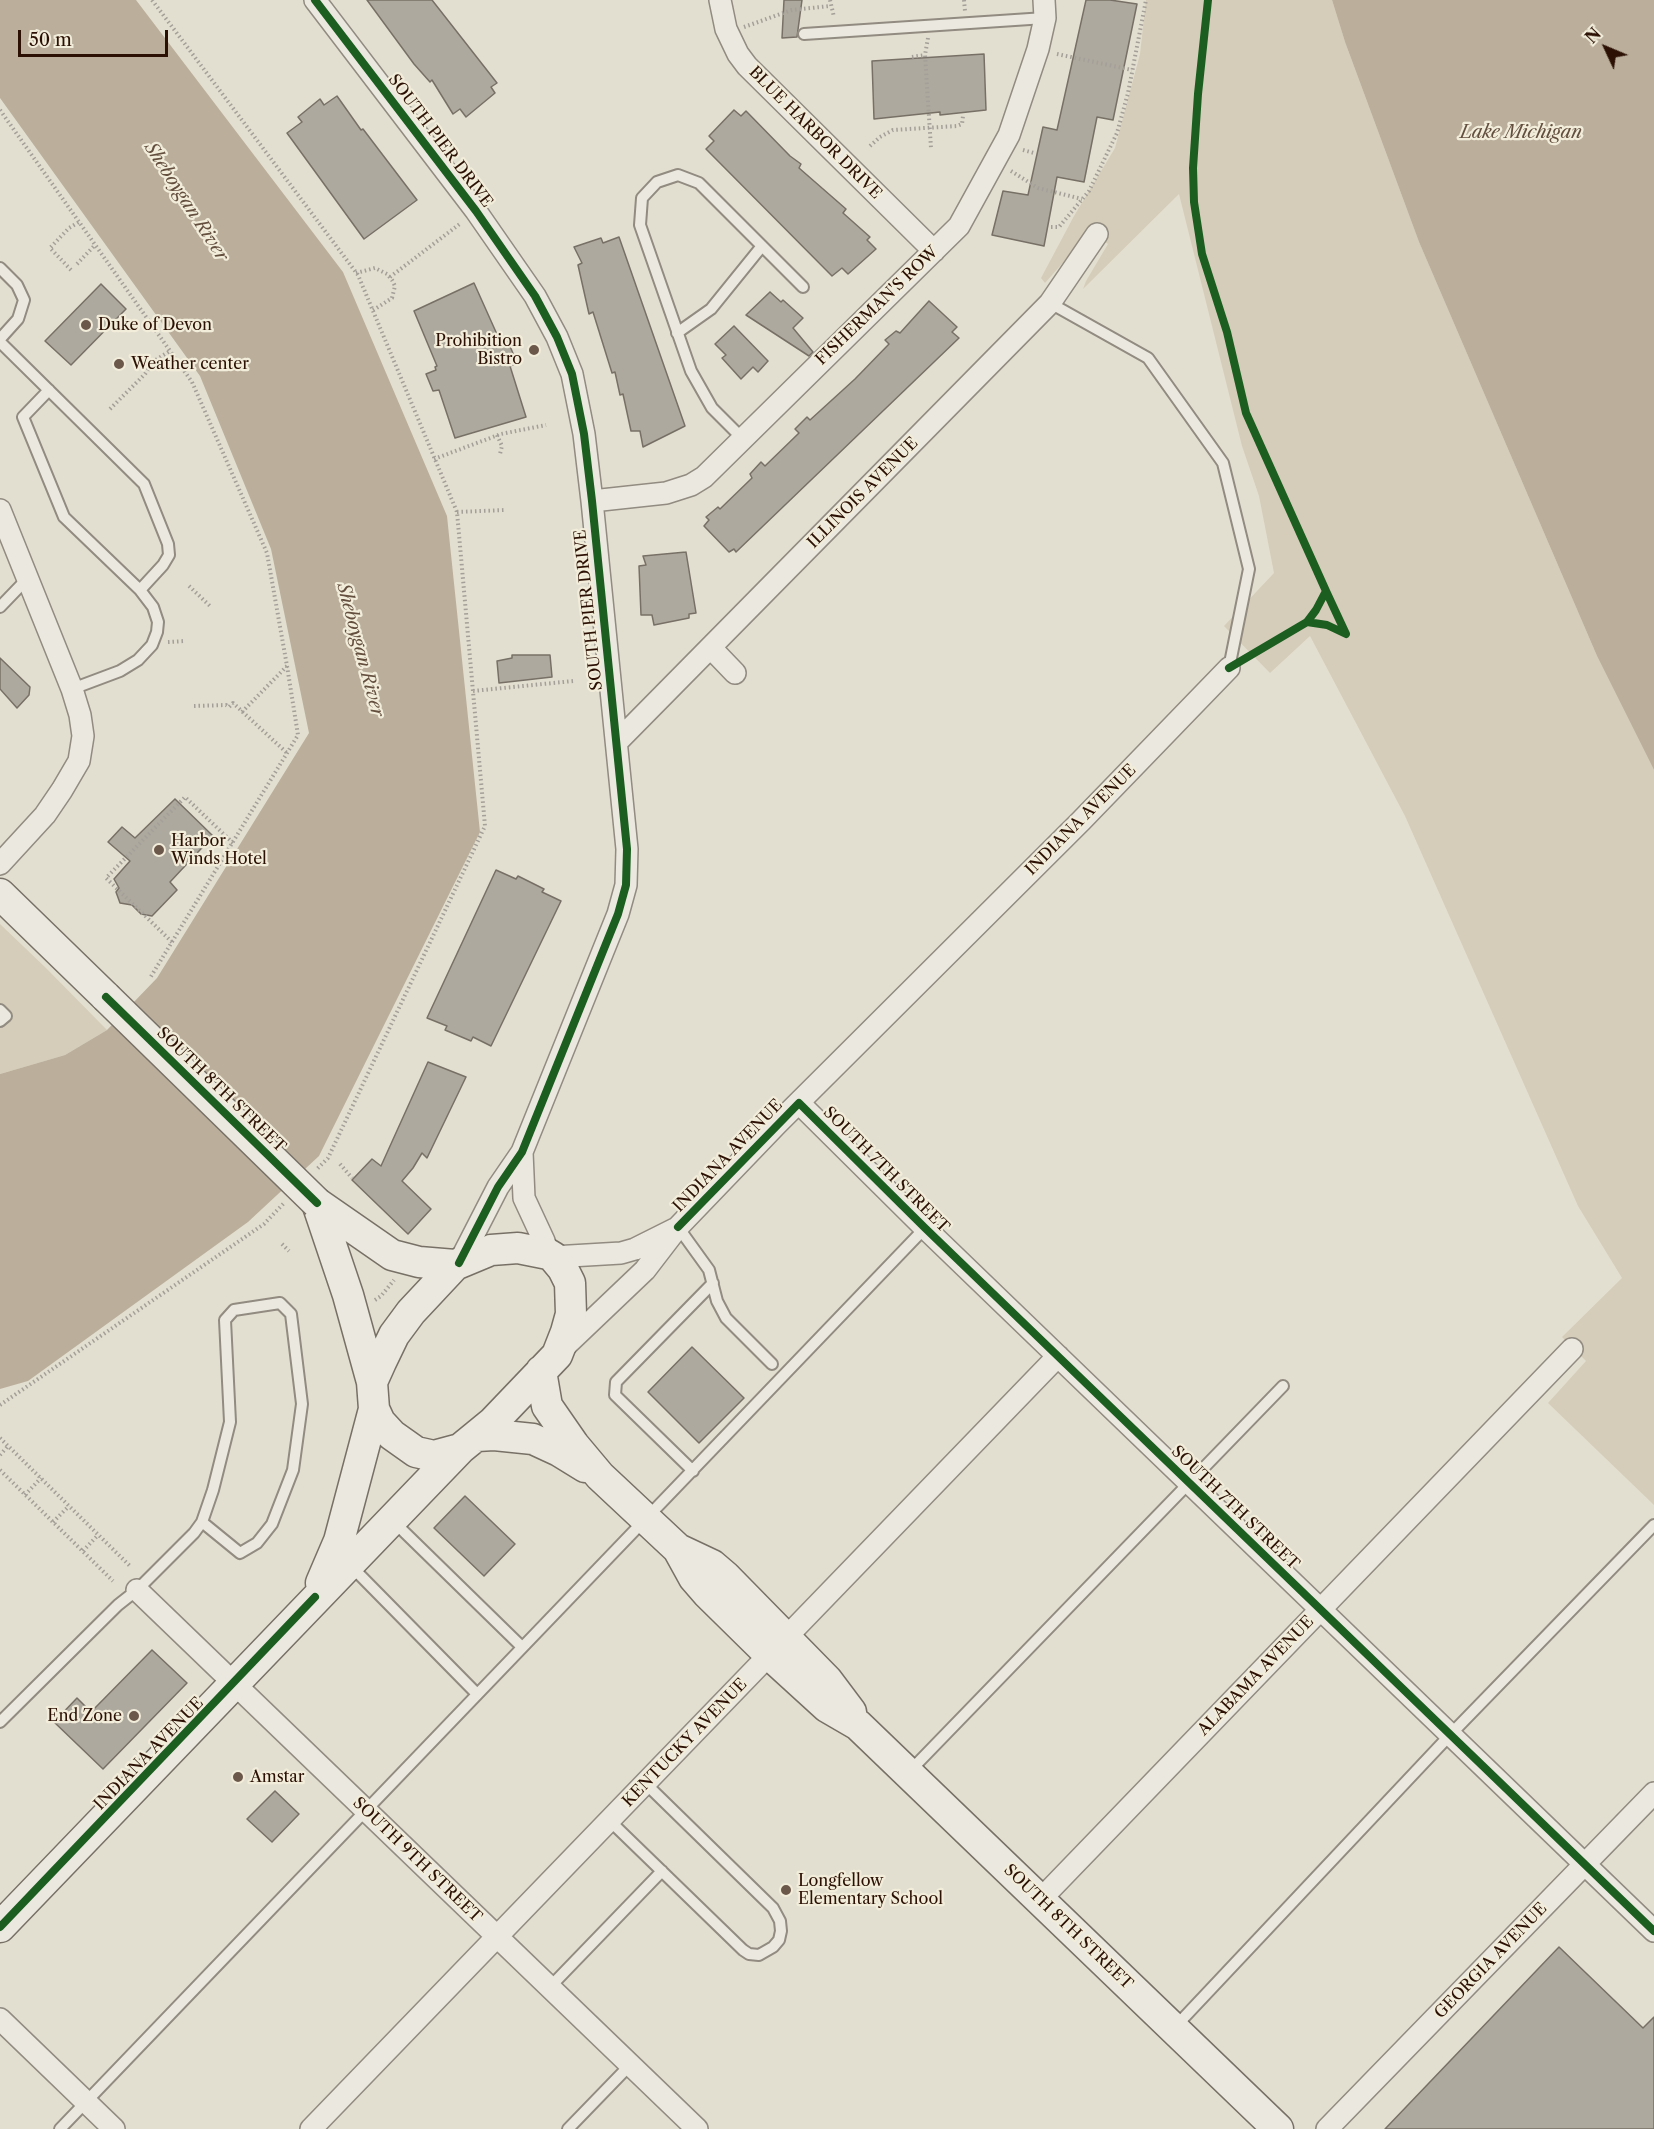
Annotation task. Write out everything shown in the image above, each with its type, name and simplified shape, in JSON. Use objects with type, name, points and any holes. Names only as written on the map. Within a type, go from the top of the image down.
[{"type":"main road","name":"SOUTH 8TH STREET","points":[[0,894],[106,997],[314,1188],[392,1255],[419,1262],[457,1264]]},
{"type":"main road","name":"SOUTH 8TH STREET","points":[[314,1188],[348,1295],[373,1396]]},
{"type":"main road","points":[[518,1248],[551,1256],[567,1275],[572,1294],[569,1323],[549,1363],[468,1443],[434,1456],[416,1452],[392,1435],[380,1422],[373,1396],[394,1335],[411,1312],[457,1264],[490,1250],[518,1248]]},
{"type":"main road","name":"SOUTH 8TH STREET","points":[[549,1363],[547,1406],[574,1445],[600,1476],[678,1549],[712,1564],[778,1646],[842,1698],[858,1725],[1278,2129]]},
{"type":"main road","name":"INDIANA AVENUE","points":[[315,1597],[339,1541],[373,1396]]},
{"type":"main road","name":"SOUTH 8TH STREET","points":[[468,1443],[494,1435],[533,1439],[559,1451],[600,1476]]},
{"type":"main road","name":"INDIANA AVENUE","points":[[0,1927],[235,1684],[315,1597],[468,1443]]},
{"type":"street","name":"SOUTH PIER DRIVE","points":[[315,0],[476,211],[535,296],[557,337],[572,374],[584,434],[592,501],[627,849],[626,885],[618,914],[522,1152],[498,1187],[457,1264]]},
{"type":"street","name":"BLUE HARBOR DRIVE","points":[[720,0],[728,34],[747,66],[934,251]]},
{"type":"street","name":"FISHERMAN'S ROW","points":[[592,501],[662,493],[691,485],[708,473],[959,226],[1009,135],[1038,49],[1045,9]]},
{"type":"street","name":"ILLINOIS AVENUE","points":[[617,742],[1050,303],[1097,234]]},
{"type":"street","points":[[0,510],[26,580],[72,689],[82,725],[83,742],[79,760],[51,807],[0,864]]},
{"type":"street","points":[[711,648],[735,673]]},
{"type":"street","name":"INDIANA AVENUE","points":[[549,1363],[645,1270],[678,1227],[1082,821],[1229,668]]},
{"type":"street","name":"SOUTH 7TH STREET","points":[[799,1103],[925,1228],[1654,1931]]},
{"type":"street","name":"SOUTH PIER DRIVE","points":[[522,1152],[524,1198],[551,1256]]},
{"type":"street","name":"INDIANA AVENUE","points":[[551,1256],[621,1253],[678,1227]]},
{"type":"street","name":"ALABAMA AVENUE","points":[[1040,1900],[1572,1349]]},
{"type":"street","name":"KENTUCKY AVENUE","points":[[311,2129],[1058,1356]]},
{"type":"street","name":"SOUTH 9TH STREET","points":[[137,1590],[697,2129]]},
{"type":"street","name":"GEORGIA AVENUE","points":[[1327,2129],[1654,1793]]},
{"type":"street","points":[[0,2019],[114,2129]]},
{"type":"lane","points":[[804,34],[927,26],[1045,9]]},
{"type":"lane","points":[[743,440],[712,408],[691,371],[640,225],[642,198],[657,182],[678,176],[699,183],[803,287]]},
{"type":"lane","points":[[677,333],[711,309],[762,246]]},
{"type":"lane","points":[[0,268],[21,292],[24,303],[18,319],[0,340],[144,484],[168,544],[170,555],[163,566],[140,590]]},
{"type":"lane","points":[[1050,303],[1148,358],[1223,463],[1249,569],[1229,668]]},
{"type":"lane","points":[[49,390],[23,417],[64,517],[140,590],[153,607],[157,617],[157,632],[152,645],[143,656],[125,669],[72,689]]},
{"type":"lane","points":[[0,607],[26,580]]},
{"type":"lane","points":[[0,1011],[6,1016],[0,1021]]},
{"type":"lane","points":[[678,1227],[705,1265],[713,1283],[717,1301],[726,1318],[772,1364]]},
{"type":"lane","points":[[60,2129],[925,1228]]},
{"type":"lane","points":[[693,1471],[615,1395],[616,1382],[713,1283]]},
{"type":"lane","points":[[0,1722],[118,1605],[137,1590],[194,1533],[202,1522],[213,1490],[230,1422],[225,1320],[234,1310],[280,1303],[291,1314],[302,1404],[293,1470],[272,1524],[257,1543],[240,1553],[202,1522]]},
{"type":"lane","points":[[908,1773],[1283,1386]]},
{"type":"lane","points":[[392,1519],[522,1647]]},
{"type":"lane","points":[[1173,2028],[1450,1735],[1654,1525]]},
{"type":"lane","points":[[349,1563],[477,1694]]},
{"type":"lane","points":[[609,1820],[746,1952],[763,1954],[779,1940],[781,1928],[773,1908],[645,1784]]},
{"type":"lane","points":[[550,1987],[662,1871]]},
{"type":"lane","points":[[568,2129],[630,2065]]},
{"type":"path","points":[[152,0],[356,273],[457,512],[485,826],[314,1188]]},
{"type":"path","points":[[728,34],[792,10],[830,6],[830,0]]},
{"type":"path","points":[[1052,227],[1059,227],[1090,189],[1118,133],[1146,0]]},
{"type":"path","points":[[927,26],[925,56],[931,148]]},
{"type":"path","points":[[1038,49],[1132,70]]},
{"type":"path","points":[[912,57],[925,56]]},
{"type":"path","points":[[0,110],[192,382],[267,554],[287,666],[298,735],[150,978]]},
{"type":"path","points":[[870,146],[882,135],[893,130],[959,126],[963,116]]},
{"type":"path","points":[[995,161],[1040,189],[1082,199]]},
{"type":"path","points":[[390,277],[476,211]]},
{"type":"path","points":[[71,270],[50,248],[69,228],[79,222]]},
{"type":"path","points":[[77,264],[95,245]]},
{"type":"path","points":[[356,273],[375,268],[390,277],[395,286],[392,298],[372,311]]},
{"type":"path","points":[[110,409],[145,374],[154,361],[170,351]]},
{"type":"path","points":[[434,459],[496,435],[546,425]]},
{"type":"path","points":[[496,435],[502,446],[500,454]]},
{"type":"path","points":[[457,512],[505,510]]},
{"type":"path","points":[[189,586],[210,606]]},
{"type":"path","points":[[168,642],[185,641]]},
{"type":"path","points":[[242,712],[287,666]]},
{"type":"path","points":[[473,691],[573,681]]},
{"type":"path","points":[[194,706],[226,705],[229,707],[233,703],[287,753]]},
{"type":"path","points":[[172,942],[106,878],[185,797],[233,843]]},
{"type":"path","points":[[340,1164],[352,1178]]},
{"type":"path","points":[[0,1405],[264,1224],[288,1199]]},
{"type":"path","points":[[282,1244],[289,1251]]},
{"type":"path","points":[[368,1302],[381,1296],[397,1276]]},
{"type":"path","points":[[0,1438],[130,1566]]},
{"type":"path","points":[[0,1455],[9,1446]]},
{"type":"path","points":[[0,1470],[113,1581]]},
{"type":"path","points":[[25,1495],[41,1478]]},
{"type":"path","points":[[54,1522],[69,1506]]},
{"type":"path","points":[[83,1551],[98,1535]]},
{"type":"shaded area","points":[[1146,0],[1332,0],[1345,42],[1419,242],[1597,656],[1654,770],[1654,1505],[1548,1403],[1586,1361],[1562,1337],[1622,1278],[1578,1206],[1405,816],[1310,636],[1270,673],[1224,626],[1274,573],[1259,496],[1242,446],[1179,194],[1083,289],[1108,244],[1090,232],[1045,283],[1041,278],[1074,216],[1115,148],[1140,54]]},
{"type":"shaded area","points":[[0,924],[107,1030],[65,1055],[0,1074]]},
{"type":"water","name":"Sheboygan River","points":[[0,0],[136,0],[343,272],[447,516],[480,832],[319,1156],[248,1222],[28,1381],[0,1389],[0,1074],[65,1055],[107,1030],[157,978],[309,733],[271,549],[200,376],[0,98]]},
{"type":"water","name":"Lake Michigan","points":[[1332,0],[1654,0],[1654,770],[1597,656],[1419,242],[1345,42]]},
{"type":"building","points":[[367,0],[432,0],[497,83],[491,87],[495,93],[466,117],[460,109],[453,114],[432,80],[430,82],[414,64]]},
{"type":"building","points":[[784,0],[802,0],[797,37],[782,38]]},
{"type":"building","points":[[1086,0],[1110,0],[1137,4],[1113,120],[1097,117],[1084,182],[1057,177],[1044,246],[992,235],[1003,191],[1028,195],[1043,127],[1057,130]]},
{"type":"building","points":[[984,54],[986,110],[874,119],[872,61]]},
{"type":"building","points":[[337,96],[417,200],[364,239],[287,133],[302,122],[298,117],[320,99],[324,105]]},
{"type":"building","points":[[734,110],[741,116],[746,111],[790,156],[801,164],[799,168],[846,209],[843,213],[870,237],[867,240],[876,249],[848,274],[842,268],[832,276],[706,149],[714,141],[709,136]]},
{"type":"building","points":[[619,237],[685,426],[643,447],[640,431],[631,431],[623,394],[620,395],[615,372],[612,373],[593,312],[589,314],[578,265],[582,263],[574,247],[601,238],[603,243]]},
{"type":"building","points":[[474,283],[500,341],[507,339],[517,363],[510,366],[526,417],[455,438],[439,390],[433,391],[426,374],[436,370],[437,366],[414,311]]},
{"type":"building","name":"Duke of Devon","points":[[101,284],[126,309],[71,365],[45,341]]},
{"type":"building","points":[[770,292],[803,318],[793,328],[813,352],[809,356],[746,315]]},
{"type":"building","points":[[929,301],[957,327],[952,332],[959,338],[736,552],[734,549],[729,552],[704,526],[709,520],[706,517],[718,507],[720,509],[752,478],[750,474],[761,462],[765,466],[799,433],[795,429],[807,417],[810,420],[855,379],[889,344],[885,340],[896,331],[900,333]]},
{"type":"building","points":[[734,326],[768,361],[758,372],[753,367],[741,379],[722,358],[726,355],[715,344]]},
{"type":"building","points":[[686,552],[696,613],[689,614],[689,618],[654,625],[652,615],[641,615],[639,566],[646,565],[643,556]]},
{"type":"building","points":[[512,655],[550,655],[552,677],[499,683],[497,661],[512,658]]},
{"type":"building","points":[[0,658],[30,687],[29,695],[17,708],[0,689]]},
{"type":"building","name":"Harbor Winds Hotel","points":[[175,799],[213,836],[170,882],[177,890],[152,916],[141,914],[132,905],[120,903],[116,892],[119,888],[114,879],[130,861],[108,842],[122,827],[135,838]]},
{"type":"building","points":[[496,870],[516,879],[518,876],[544,889],[542,892],[561,901],[491,1046],[473,1037],[471,1041],[445,1030],[447,1026],[427,1018]]},
{"type":"building","points":[[428,1062],[466,1077],[427,1158],[422,1153],[402,1181],[431,1209],[408,1234],[352,1180],[372,1159],[381,1166]]},
{"type":"building","points":[[692,1347],[744,1398],[699,1443],[648,1392]]},
{"type":"building","points":[[465,1496],[515,1544],[484,1576],[434,1528]]},
{"type":"building","points":[[152,1650],[187,1683],[103,1769],[54,1722],[77,1698],[91,1712]]},
{"type":"building","points":[[275,1791],[299,1814],[272,1842],[247,1819]]},
{"type":"building","points":[[1559,1947],[1643,2028],[1654,2017],[1654,2129],[1385,2129]]},
{"type":"cycle path","points":[[315,0],[476,211],[535,296],[557,337],[572,374],[584,434],[592,501],[627,849],[626,885],[618,914],[522,1152],[498,1187],[459,1263]]},
{"type":"cycle path","points":[[1208,0],[1193,168],[1194,202],[1202,254],[1227,332],[1246,413],[1326,591],[1307,622],[1229,668]]},
{"type":"cycle path","points":[[1307,622],[1327,625],[1346,634],[1326,591]]},
{"type":"cycle path","points":[[106,997],[317,1203]]},
{"type":"cycle path","points":[[678,1227],[799,1103],[925,1228],[1654,1931]]},
{"type":"cycle path","points":[[0,1927],[315,1597]]},
{"type":"place","name":"Duke of Devon","points":[[86,325]]},
{"type":"place","name":"Prohibition Bistro","points":[[534,350]]},
{"type":"place","name":"Weather center","points":[[119,364]]},
{"type":"place","name":"Harbor Winds Hotel","points":[[159,850]]},
{"type":"place","name":"End Zone","points":[[134,1716]]},
{"type":"place","name":"Amstar","points":[[238,1777]]},
{"type":"place","name":"Longfellow Elementary School","points":[[786,1890]]}]
